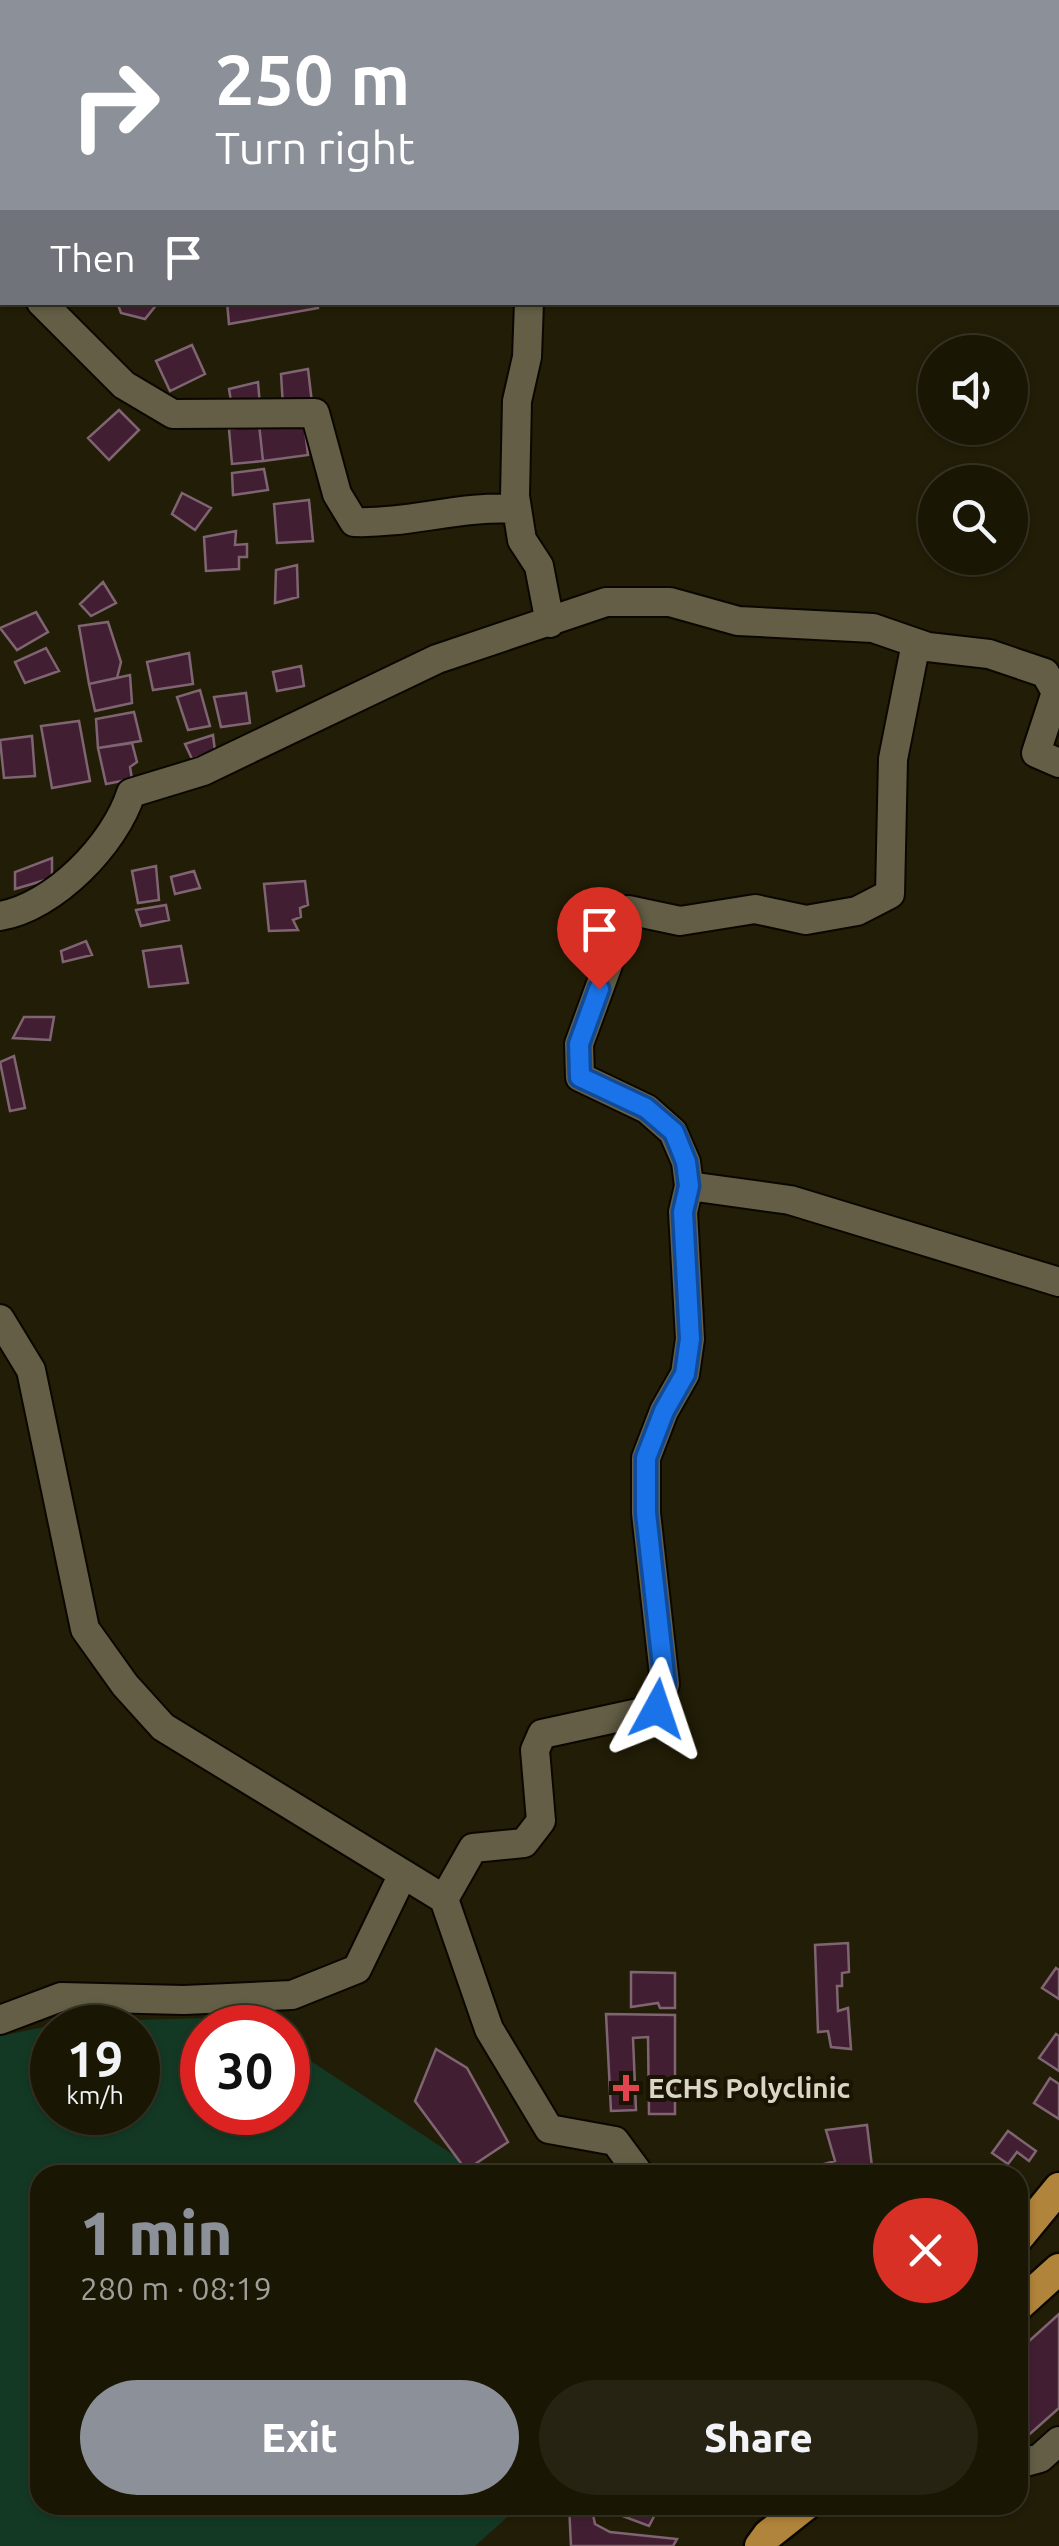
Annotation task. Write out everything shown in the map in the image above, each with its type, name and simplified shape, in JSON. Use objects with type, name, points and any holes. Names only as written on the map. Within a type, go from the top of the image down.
[{"type":"highway","points":[[1028,2226],[1059,2188]]},
{"type":"highway","points":[[1028,2297],[1059,2269]]},
{"type":"highway","points":[[764,2540],[780,2515]]},
{"type":"highway","points":[[764,2540],[794,2515]]},
{"type":"street","points":[[44,305],[124,384],[173,414],[314,413],[337,494],[354,522],[390,523],[483,506],[517,510]]},
{"type":"street","points":[[530,305],[514,449],[517,510],[522,540],[539,566],[550,623]]},
{"type":"street","points":[[0,916],[25,912],[49,896],[124,816],[131,793],[203,770],[438,659],[606,602],[670,602],[738,621],[873,628],[916,643],[989,654],[1026,666],[1045,673],[1058,691],[1036,752],[1059,763]]},
{"type":"street","points":[[444,1899],[473,1848],[524,1843],[541,1821],[535,1750],[542,1734],[657,1709],[665,1684],[646,1513],[646,1458],[664,1411],[685,1374],[690,1339],[683,1212],[689,1186],[686,1162],[674,1132],[646,1108],[580,1077],[579,1044],[628,910],[680,921],[755,908],[806,920],[857,911],[890,894],[893,758],[916,643]]},
{"type":"street","points":[[689,1186],[790,1200],[1059,1282]]},
{"type":"street","points":[[0,1319],[31,1370],[86,1628],[125,1686],[163,1728],[444,1899],[489,2029],[549,2129],[615,2141],[633,2165]]},
{"type":"street","points":[[0,2020],[62,1997],[184,2000],[292,1995],[356,1969],[403,1874]]},
{"type":"street","points":[[1028,2461],[1040,2458],[1059,2441]]},
{"type":"green space","points":[[160,2019],[180,2019],[180,2135],[310,2135],[310,2060],[469,2165],[30,2165],[30,2515],[510,2515],[475,2546],[0,2546],[0,2036],[30,2030],[30,2135],[160,2135]]},
{"type":"building","points":[[118,305],[156,305],[145,319],[121,313]]},
{"type":"building","points":[[227,305],[318,305],[318,308],[229,324]]},
{"type":"building","points":[[192,345],[205,374],[170,391],[156,361]]},
{"type":"building","points":[[308,369],[312,403],[283,406],[281,374]]},
{"type":"building","points":[[258,382],[260,406],[232,407],[229,389]]},
{"type":"building","points":[[119,410],[139,430],[109,460],[88,438]]},
{"type":"building","points":[[304,421],[308,455],[263,461],[259,424]]},
{"type":"building","points":[[259,424],[263,461],[232,464],[229,429]]},
{"type":"building","points":[[264,469],[268,490],[233,495],[232,473]]},
{"type":"building","points":[[182,493],[211,508],[195,530],[172,514]]},
{"type":"building","points":[[309,500],[313,541],[277,543],[274,504]]},
{"type":"building","points":[[236,531],[235,545],[247,544],[247,557],[239,557],[239,569],[206,571],[204,537]]},
{"type":"building","points":[[297,565],[298,597],[275,603],[276,570]]},
{"type":"building","points":[[103,582],[116,603],[91,616],[80,604]]},
{"type":"building","points":[[36,612],[48,632],[17,650],[0,628]]},
{"type":"building","points":[[108,622],[121,662],[117,678],[89,684],[79,626]]},
{"type":"building","points":[[46,648],[59,671],[25,683],[15,662]]},
{"type":"building","points":[[189,653],[193,684],[153,690],[147,662]]},
{"type":"building","points":[[301,666],[304,686],[277,691],[273,672]]},
{"type":"building","points":[[130,675],[132,703],[95,711],[89,684]]},
{"type":"building","points":[[200,690],[210,726],[188,730],[177,697]]},
{"type":"building","points":[[246,693],[250,723],[221,727],[214,697]]},
{"type":"building","points":[[134,712],[141,741],[98,748],[96,719]]},
{"type":"building","points":[[79,721],[90,781],[52,788],[41,726]]},
{"type":"building","points":[[213,735],[215,751],[192,759],[185,744]]},
{"type":"building","points":[[32,736],[35,776],[4,778],[0,740]]},
{"type":"building","points":[[132,743],[137,762],[130,767],[132,779],[106,784],[98,748]]},
{"type":"building","points":[[52,858],[52,878],[15,889],[15,872]]},
{"type":"building","points":[[156,866],[159,900],[138,903],[132,871]]},
{"type":"building","points":[[194,871],[200,888],[175,894],[171,877]]},
{"type":"building","points":[[305,881],[308,905],[300,908],[301,917],[293,920],[298,930],[269,931],[264,884]]},
{"type":"building","points":[[166,905],[169,920],[141,926],[136,910]]},
{"type":"building","points":[[86,941],[92,955],[63,962],[61,951]]},
{"type":"building","points":[[181,946],[188,983],[149,987],[143,951]]},
{"type":"building","points":[[24,1017],[54,1017],[50,1040],[13,1038]]},
{"type":"building","points":[[14,1056],[25,1108],[10,1111],[0,1062]]},
{"type":"building","points":[[848,1943],[849,1972],[842,1973],[842,1986],[837,1986],[838,2011],[848,2008],[851,2049],[831,2047],[828,2031],[818,2032],[815,1945]]},
{"type":"building","points":[[1056,1968],[1059,1970],[1059,1999],[1042,1988]]},
{"type":"building","points":[[631,1972],[675,1973],[675,2008],[660,2008],[658,2003],[631,2007]]},
{"type":"building","points":[[606,2014],[675,2015],[675,2114],[649,2114],[648,2037],[633,2038],[636,2110],[611,2111]]},
{"type":"building","points":[[1056,2034],[1059,2036],[1059,2071],[1039,2058]]},
{"type":"building","points":[[436,2049],[467,2068],[508,2142],[474,2165],[462,2165],[415,2101]]},
{"type":"building","points":[[1050,2078],[1059,2084],[1059,2119],[1034,2103]]},
{"type":"building","points":[[867,2125],[872,2165],[820,2165],[835,2161],[826,2130]]},
{"type":"building","points":[[1008,2131],[1036,2151],[1029,2161],[1017,2152],[1008,2164],[992,2153]]},
{"type":"building","points":[[1059,2314],[1059,2408],[1028,2436],[1028,2342]]},
{"type":"building","points":[[569,2515],[593,2515],[595,2524],[610,2532],[677,2539],[673,2546],[571,2546]]},
{"type":"building","points":[[620,2515],[655,2515],[649,2526]]},
{"type":"place","name":"ECHS Polyclinic","points":[[626,2088]]},
{"type":"route","points":[[599,989],[579,1044],[580,1077],[646,1108],[674,1132],[686,1162],[689,1186],[683,1212],[690,1339],[685,1374],[664,1411],[646,1458],[646,1513],[665,1684],[657,1709]]}]
